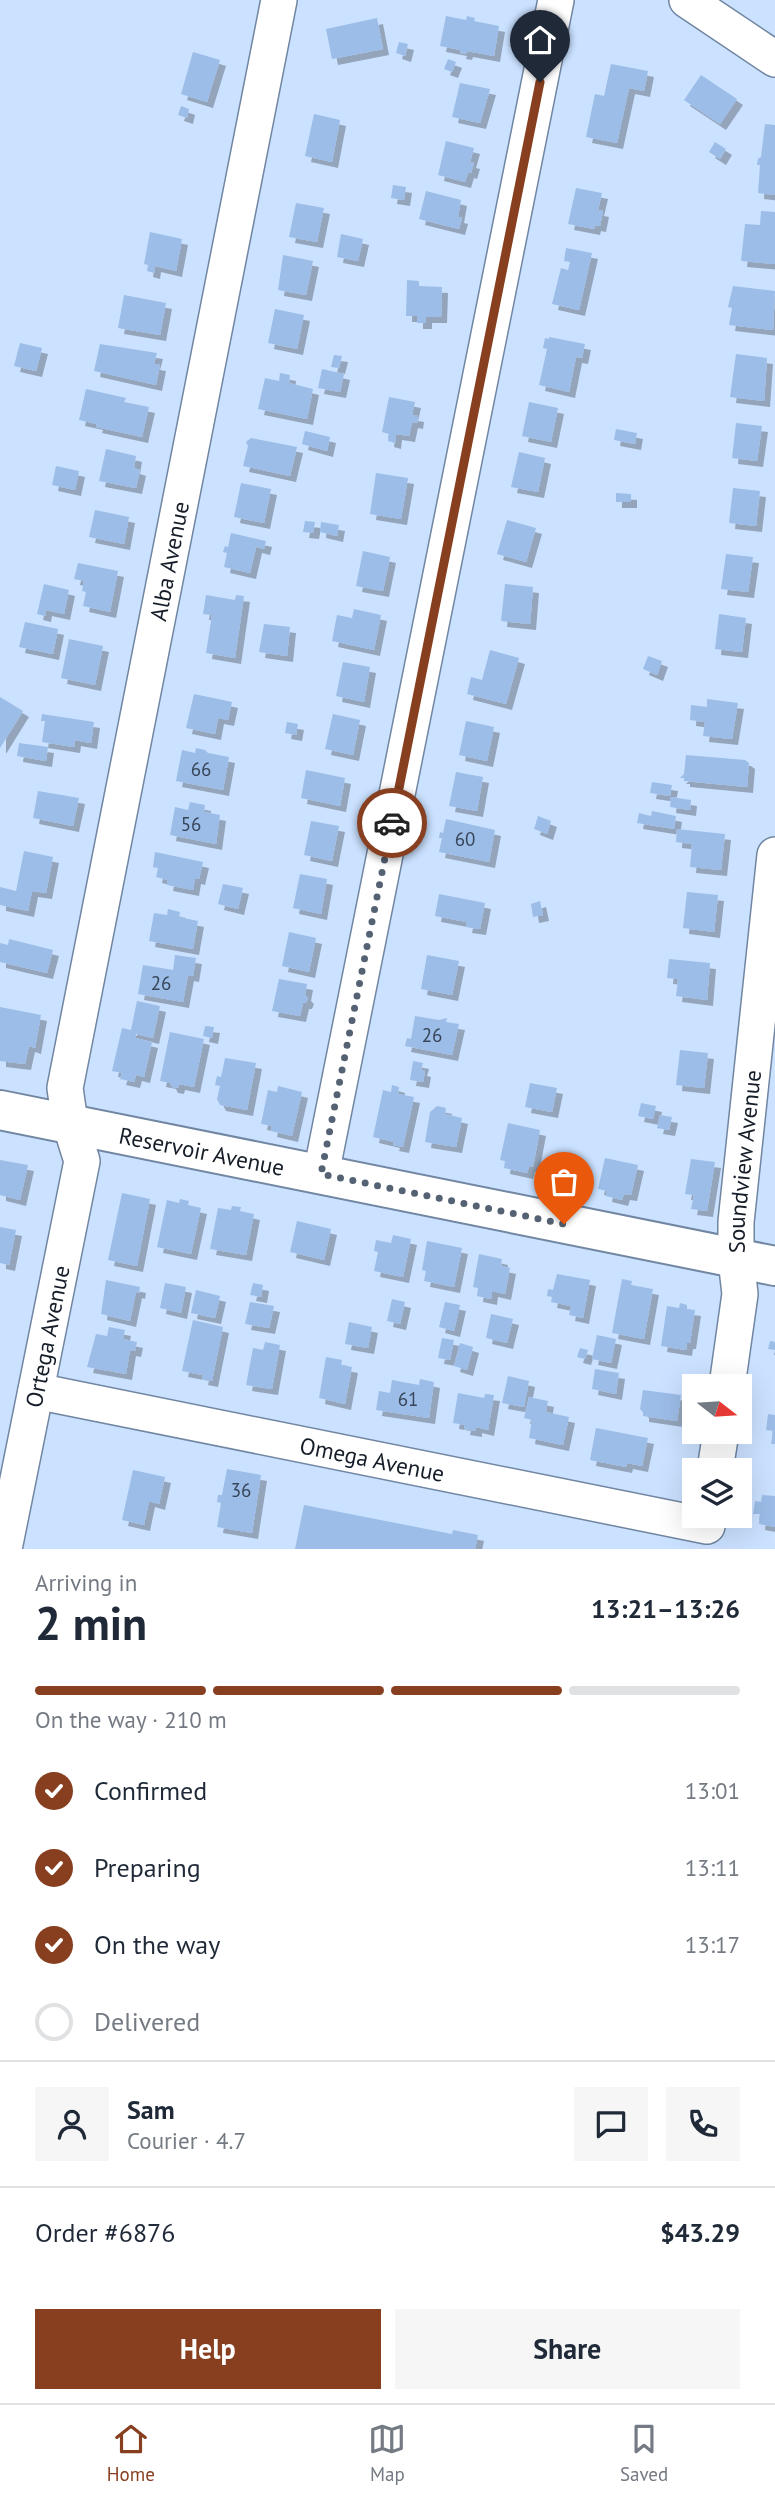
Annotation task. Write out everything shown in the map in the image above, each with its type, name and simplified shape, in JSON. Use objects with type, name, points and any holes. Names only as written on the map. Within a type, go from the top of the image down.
[{"type":"main road","name":"Reservoir Avenue","points":[[0,1110],[775,1266]]},
{"type":"street","name":"Alba Avenue","points":[[70,1123],[65,1088],[279,0]]},
{"type":"street","points":[[321,1174],[556,0]]},
{"type":"street","points":[[687,0],[775,59]]},
{"type":"street","name":"Soundview Avenue","points":[[729,1374],[740,1294],[736,1222],[775,855]]},
{"type":"street","name":"Ortega Avenue","points":[[4,1549],[82,1161],[70,1123]]},
{"type":"street","name":"Omega Avenue","points":[[36,1391],[707,1530]]},
{"type":"building","points":[[446,16],[466,20],[467,16],[475,18],[474,21],[499,26],[494,56],[467,51],[466,54],[460,53],[461,50],[440,46]]},
{"type":"building","points":[[377,18],[383,49],[332,59],[326,29]]},
{"type":"building","points":[[399,42],[408,44],[405,56],[396,53]]},
{"type":"building","points":[[193,52],[220,60],[207,102],[181,94]]},
{"type":"building","points":[[448,59],[456,62],[452,72],[444,69]]},
{"type":"building","points":[[611,64],[648,71],[644,91],[629,88],[617,143],[586,137],[595,94],[604,96]]},
{"type":"building","points":[[701,75],[737,99],[720,124],[684,100]]},
{"type":"building","points":[[460,83],[490,89],[480,123],[452,117]]},
{"type":"building","points":[[181,106],[189,109],[187,118],[178,115]]},
{"type":"building","points":[[314,114],[340,120],[332,162],[305,156]]},
{"type":"building","points":[[765,124],[775,125],[775,195],[758,193],[760,165],[757,165],[761,157]]},
{"type":"building","points":[[446,141],[474,148],[470,162],[474,163],[465,182],[438,175]]},
{"type":"building","points":[[715,142],[726,149],[720,159],[709,152]]},
{"type":"building","points":[[393,185],[406,187],[404,200],[391,198]]},
{"type":"building","points":[[576,188],[602,193],[598,210],[603,211],[600,226],[595,225],[594,229],[568,224]]},
{"type":"building","points":[[426,191],[461,200],[458,217],[462,218],[459,229],[419,219]]},
{"type":"building","points":[[296,203],[324,208],[317,242],[289,237]]},
{"type":"building","points":[[761,211],[775,212],[775,264],[741,261],[745,224],[760,225]]},
{"type":"building","points":[[150,232],[182,239],[176,271],[155,266],[154,273],[147,271],[148,265],[144,264]]},
{"type":"building","points":[[341,234],[363,239],[358,261],[337,257]]},
{"type":"building","points":[[566,248],[592,253],[579,310],[552,304],[561,268],[568,270],[570,262],[564,261]]},
{"type":"building","points":[[283,255],[313,261],[306,295],[278,290]]},
{"type":"building","points":[[407,280],[419,281],[419,286],[442,287],[441,317],[426,317],[426,323],[417,323],[417,316],[406,316]]},
{"type":"building","points":[[733,286],[775,291],[773,330],[729,325],[732,308],[728,307]]},
{"type":"building","points":[[124,295],[166,303],[160,335],[118,328]]},
{"type":"building","points":[[275,309],[304,315],[297,349],[268,343]]},
{"type":"building","points":[[545,338],[585,344],[582,358],[576,357],[569,392],[539,385],[547,349],[543,348]]},
{"type":"building","points":[[20,343],[42,348],[36,371],[14,366]]},
{"type":"building","points":[[100,344],[157,353],[154,364],[160,365],[156,385],[94,371]]},
{"type":"building","points":[[736,354],[767,358],[764,401],[730,397]]},
{"type":"building","points":[[334,355],[342,356],[339,368],[331,367]]},
{"type":"building","points":[[322,369],[344,374],[340,392],[318,388]]},
{"type":"building","points":[[280,373],[290,375],[289,383],[313,389],[307,419],[258,409],[265,378],[279,381]]},
{"type":"building","points":[[86,389],[126,398],[124,402],[149,407],[142,437],[96,427],[97,424],[79,420]]},
{"type":"building","points":[[389,397],[415,402],[412,415],[418,416],[417,423],[412,422],[409,436],[396,434],[395,443],[388,441],[389,434],[382,432]]},
{"type":"building","points":[[529,402],[558,408],[551,442],[522,436]]},
{"type":"building","points":[[736,423],[762,426],[757,461],[732,458]]},
{"type":"building","points":[[616,429],[637,433],[635,444],[614,440]]},
{"type":"building","points":[[305,431],[330,437],[327,451],[302,444]]},
{"type":"building","points":[[251,438],[297,447],[290,476],[243,466],[248,446],[246,442]]},
{"type":"building","points":[[106,449],[136,456],[134,468],[140,470],[136,488],[99,481]]},
{"type":"building","points":[[519,452],[545,458],[538,492],[511,487]]},
{"type":"building","points":[[56,466],[79,471],[75,490],[52,485]]},
{"type":"building","points":[[376,473],[408,478],[401,519],[370,514]]},
{"type":"building","points":[[241,483],[271,489],[264,523],[234,517]]},
{"type":"building","points":[[733,488],[760,491],[756,526],[729,523]]},
{"type":"building","points":[[616,493],[631,494],[631,502],[616,502]]},
{"type":"building","points":[[95,510],[129,517],[124,544],[89,537]]},
{"type":"building","points":[[507,520],[536,528],[526,562],[497,554]]},
{"type":"building","points":[[305,521],[315,522],[313,533],[303,532]]},
{"type":"building","points":[[321,522],[339,525],[337,536],[320,532]]},
{"type":"building","points":[[231,533],[266,541],[264,549],[256,547],[250,573],[224,567],[227,553],[223,552],[225,546],[228,547]]},
{"type":"building","points":[[363,551],[390,557],[383,591],[356,586]]},
{"type":"building","points":[[726,554],[753,557],[748,592],[721,589]]},
{"type":"building","points":[[78,563],[118,571],[110,612],[83,606],[86,592],[82,591],[84,581],[74,579]]},
{"type":"building","points":[[44,584],[69,590],[64,614],[46,610],[45,616],[37,614]]},
{"type":"building","points":[[505,584],[533,587],[530,624],[501,621]]},
{"type":"building","points":[[206,595],[235,600],[236,595],[244,596],[235,658],[206,653],[212,615],[203,614]]},
{"type":"building","points":[[354,609],[381,615],[374,650],[332,641],[337,615],[352,618]]},
{"type":"building","points":[[719,614],[746,618],[742,652],[715,649]]},
{"type":"building","points":[[25,622],[58,629],[53,654],[19,647]]},
{"type":"building","points":[[264,624],[290,627],[287,656],[259,652]]},
{"type":"building","points":[[69,639],[103,646],[95,685],[61,678]]},
{"type":"building","points":[[490,650],[519,658],[506,704],[467,694],[471,677],[482,680]]},
{"type":"building","points":[[648,656],[662,661],[657,675],[643,669]]},
{"type":"building","points":[[343,662],[370,667],[364,702],[336,696]]},
{"type":"building","points":[[194,694],[232,702],[228,720],[218,718],[215,734],[186,728]]},
{"type":"building","points":[[0,697],[23,711],[0,748]]},
{"type":"building","points":[[707,699],[738,703],[732,739],[703,736],[705,722],[690,720],[691,705],[707,707]]},
{"type":"building","points":[[42,714],[94,722],[91,743],[75,740],[74,747],[42,742],[45,721],[41,721]]},
{"type":"building","points":[[333,714],[360,720],[353,755],[325,749]]},
{"type":"building","points":[[466,721],[494,727],[487,761],[459,755]]},
{"type":"building","points":[[287,722],[298,724],[296,735],[285,733]]},
{"type":"building","points":[[19,743],[48,747],[46,761],[17,756]]},
{"type":"building","points":[[196,748],[229,757],[223,790],[176,781],[182,750],[195,753]]},
{"type":"building","points":[[686,755],[745,760],[749,763],[747,787],[684,781],[684,778],[680,778],[684,774]]},
{"type":"building","points":[[306,770],[345,778],[340,806],[301,798]]},
{"type":"building","points":[[456,772],[483,777],[477,811],[449,806]]},
{"type":"building","points":[[652,782],[672,785],[670,796],[650,793]]},
{"type":"building","points":[[38,791],[79,798],[73,826],[33,818]]},
{"type":"building","points":[[671,797],[691,800],[690,810],[670,807]]},
{"type":"building","points":[[190,802],[205,805],[204,812],[220,815],[216,844],[170,835],[175,807],[188,810]]},
{"type":"building","points":[[652,811],[676,816],[674,829],[637,823],[639,813],[651,816]]},
{"type":"building","points":[[538,816],[551,821],[547,834],[534,829]]},
{"type":"building","points":[[446,819],[495,830],[489,862],[439,852],[442,838],[439,838],[440,832],[443,833]]},
{"type":"building","points":[[311,821],[339,826],[332,861],[304,855]]},
{"type":"building","points":[[677,829],[725,834],[721,870],[690,867],[692,844],[676,842]]},
{"type":"building","points":[[24,851],[53,857],[46,893],[32,891],[28,911],[0,905],[0,887],[16,891]]},
{"type":"building","points":[[155,852],[203,862],[199,879],[195,878],[193,890],[167,885],[168,880],[156,877],[158,868],[153,867]]},
{"type":"building","points":[[300,874],[327,879],[321,914],[293,908]]},
{"type":"building","points":[[223,884],[243,888],[238,909],[218,904]]},
{"type":"building","points":[[687,892],[718,895],[714,932],[683,928]]},
{"type":"building","points":[[439,894],[485,903],[480,929],[466,927],[467,922],[435,916]]},
{"type":"building","points":[[540,901],[543,915],[533,917],[531,904]]},
{"type":"building","points":[[168,909],[180,912],[179,917],[198,921],[193,949],[149,941],[154,913],[167,915]]},
{"type":"building","points":[[289,932],[316,938],[309,972],[282,966]]},
{"type":"building","points":[[9,939],[53,950],[47,973],[0,962],[0,943],[8,945]]},
{"type":"building","points":[[175,955],[196,958],[193,976],[188,975],[183,1002],[138,994],[143,965],[173,970]]},
{"type":"building","points":[[427,955],[459,961],[452,995],[421,989]]},
{"type":"building","points":[[669,959],[710,963],[707,1000],[676,996],[678,979],[667,978]]},
{"type":"building","points":[[279,979],[307,984],[305,995],[308,998],[306,1003],[303,1003],[300,1016],[272,1011]]},
{"type":"building","points":[[137,1001],[160,1006],[153,1038],[136,1034],[135,1038],[152,1042],[144,1077],[136,1075],[134,1082],[120,1079],[122,1073],[112,1071],[122,1028],[131,1030]]},
{"type":"building","points":[[0,1007],[41,1015],[35,1048],[29,1046],[25,1064],[0,1061]]},
{"type":"building","points":[[415,1016],[439,1020],[447,1018],[446,1022],[459,1024],[452,1055],[405,1046],[407,1038],[411,1039]]},
{"type":"building","points":[[205,1026],[214,1027],[212,1038],[203,1036]]},
{"type":"building","points":[[170,1032],[204,1039],[194,1087],[179,1084],[178,1088],[172,1087],[170,1083],[160,1081]]},
{"type":"building","points":[[680,1050],[708,1053],[704,1088],[676,1085]]},
{"type":"building","points":[[225,1058],[256,1063],[247,1110],[220,1105],[217,1099],[220,1086],[215,1085],[217,1076],[221,1077]]},
{"type":"building","points":[[413,1061],[423,1063],[423,1082],[410,1080]]},
{"type":"building","points":[[530,1083],[557,1088],[552,1112],[525,1107]]},
{"type":"building","points":[[392,1085],[399,1087],[398,1094],[414,1097],[403,1147],[373,1137],[383,1090],[391,1092]]},
{"type":"building","points":[[278,1086],[302,1092],[292,1136],[271,1131],[272,1126],[261,1124],[268,1090],[277,1092]]},
{"type":"building","points":[[641,1103],[656,1106],[653,1119],[638,1116]]},
{"type":"building","points":[[437,1106],[446,1108],[445,1114],[462,1118],[456,1147],[425,1142],[430,1112]]},
{"type":"building","points":[[660,1115],[672,1117],[669,1130],[657,1128]]},
{"type":"building","points":[[508,1123],[540,1130],[533,1167],[529,1166],[527,1173],[504,1168],[505,1161],[500,1160]]},
{"type":"building","points":[[605,1158],[638,1165],[631,1195],[624,1194],[622,1200],[606,1196],[607,1191],[598,1189]]},
{"type":"building","points":[[691,1159],[715,1162],[707,1211],[691,1209],[694,1195],[685,1194]]},
{"type":"building","points":[[0,1160],[28,1165],[20,1200],[0,1195]]},
{"type":"building","points":[[122,1193],[150,1199],[137,1266],[108,1260]]},
{"type":"building","points":[[180,1199],[189,1201],[188,1205],[201,1208],[191,1254],[157,1247],[167,1200],[179,1203]]},
{"type":"building","points":[[232,1206],[241,1207],[240,1211],[254,1214],[246,1255],[210,1249],[218,1208],[231,1210]]},
{"type":"building","points":[[297,1221],[331,1229],[324,1260],[290,1252]]},
{"type":"building","points":[[0,1227],[16,1230],[9,1265],[0,1263]]},
{"type":"building","points":[[393,1235],[411,1239],[403,1277],[374,1271],[378,1252],[374,1251],[376,1240],[391,1243]]},
{"type":"building","points":[[427,1241],[462,1248],[454,1287],[424,1281],[426,1271],[422,1270]]},
{"type":"building","points":[[479,1254],[502,1259],[501,1266],[510,1268],[505,1294],[492,1291],[491,1299],[477,1296],[478,1288],[473,1287]]},
{"type":"building","points":[[557,1274],[590,1280],[583,1318],[569,1315],[571,1306],[551,1302],[552,1297],[547,1296],[548,1289],[553,1290]]},
{"type":"building","points":[[622,1279],[632,1281],[631,1285],[653,1289],[644,1339],[612,1333]]},
{"type":"building","points":[[106,1280],[140,1287],[139,1293],[136,1292],[130,1321],[101,1314]]},
{"type":"building","points":[[165,1283],[186,1287],[181,1313],[160,1308]]},
{"type":"building","points":[[253,1283],[263,1285],[261,1297],[250,1295]]},
{"type":"building","points":[[196,1290],[220,1296],[215,1318],[191,1313]]},
{"type":"building","points":[[392,1299],[405,1302],[400,1324],[387,1321]]},
{"type":"building","points":[[250,1302],[274,1306],[269,1328],[245,1324]]},
{"type":"building","points":[[445,1302],[460,1305],[454,1331],[439,1327]]},
{"type":"building","points":[[680,1303],[687,1305],[687,1309],[695,1310],[690,1343],[687,1343],[686,1350],[661,1346],[667,1306],[679,1308]]},
{"type":"building","points":[[491,1314],[513,1319],[507,1343],[486,1338]]},
{"type":"building","points":[[193,1320],[223,1327],[212,1381],[202,1379],[203,1375],[182,1371]]},
{"type":"building","points":[[349,1322],[372,1327],[368,1348],[345,1344]]},
{"type":"building","points":[[109,1327],[125,1330],[123,1339],[137,1342],[135,1351],[130,1350],[126,1374],[87,1367],[96,1334],[107,1336]]},
{"type":"building","points":[[597,1335],[616,1339],[611,1363],[592,1359]]},
{"type":"building","points":[[442,1338],[454,1340],[450,1360],[438,1358]]},
{"type":"building","points":[[770,1341],[775,1342],[775,1350],[768,1349]]},
{"type":"building","points":[[265,1342],[280,1345],[272,1389],[246,1385],[253,1348],[263,1350]]},
{"type":"building","points":[[460,1343],[473,1347],[467,1370],[454,1366]]},
{"type":"building","points":[[580,1348],[588,1350],[585,1359],[577,1357]]},
{"type":"building","points":[[326,1357],[342,1360],[341,1365],[352,1367],[345,1404],[319,1398]]},
{"type":"building","points":[[595,1369],[619,1373],[616,1394],[592,1389]]},
{"type":"building","points":[[508,1376],[529,1381],[524,1407],[502,1403]]},
{"type":"building","points":[[420,1379],[434,1382],[429,1418],[376,1410],[379,1391],[390,1393],[392,1380],[419,1385]]},
{"type":"building","points":[[643,1390],[681,1395],[677,1421],[643,1416],[640,1409]]},
{"type":"building","points":[[458,1393],[484,1398],[485,1394],[494,1395],[488,1430],[476,1427],[476,1431],[464,1429],[465,1425],[453,1423]]},
{"type":"building","points":[[529,1397],[548,1401],[546,1412],[569,1417],[563,1445],[529,1438],[532,1420],[524,1418]]},
{"type":"building","points":[[768,1414],[775,1415],[775,1444],[771,1444],[773,1431],[766,1430]]},
{"type":"building","points":[[596,1428],[648,1438],[642,1466],[627,1463],[626,1467],[590,1460]]},
{"type":"building","points":[[227,1469],[261,1475],[252,1533],[217,1527],[221,1503],[217,1502],[218,1495],[222,1495]]},
{"type":"building","points":[[133,1470],[165,1477],[159,1504],[149,1501],[144,1525],[122,1520]]},
{"type":"building","points":[[762,1495],[775,1496],[775,1527],[759,1524],[760,1514],[753,1514],[755,1501],[761,1502]]},
{"type":"building","points":[[304,1505],[452,1534],[453,1530],[478,1535],[475,1549],[295,1549]]},
{"type":"way so far","points":[[392,823],[321,1174],[564,1224]]},
{"type":"route","points":[[392,823],[540,82]]}]
